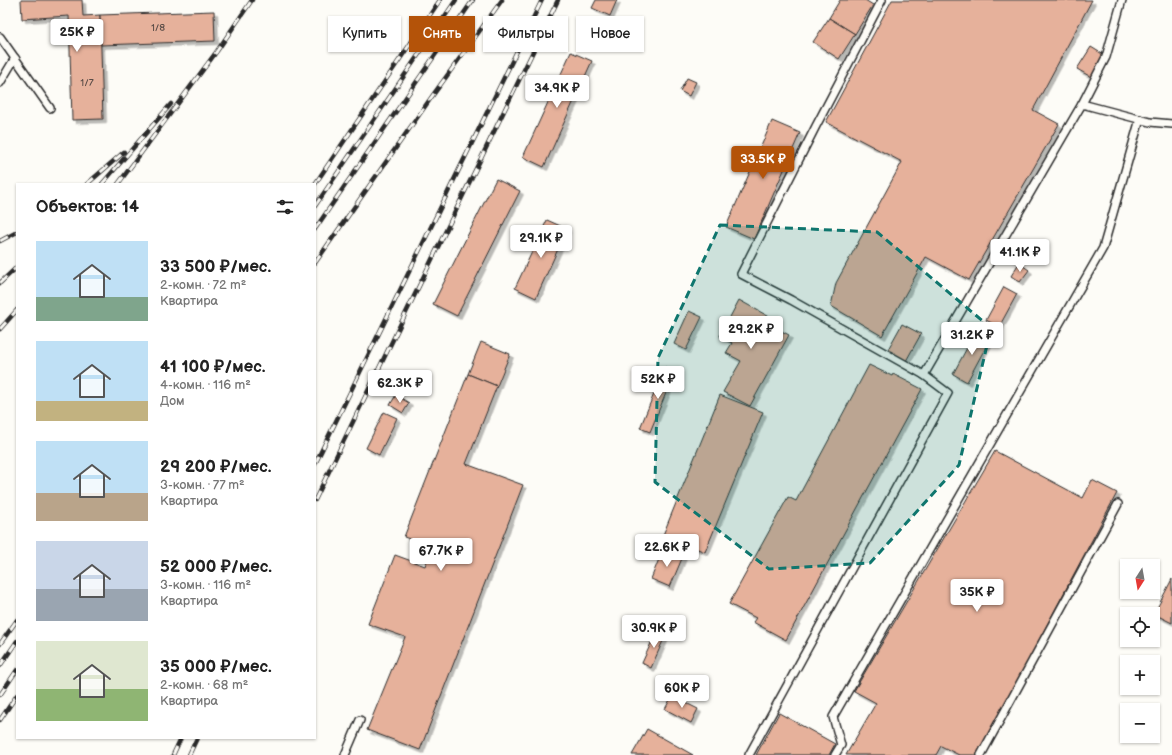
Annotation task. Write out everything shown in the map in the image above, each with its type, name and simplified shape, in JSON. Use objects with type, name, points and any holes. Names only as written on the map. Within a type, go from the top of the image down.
[{"type":"lane","points":[[748,755],[948,393],[924,375],[791,300],[741,274],[882,0]]},
{"type":"lane","points":[[924,375],[1082,104],[1106,57],[1122,0]]},
{"type":"lane","points":[[0,37],[50,108]]},
{"type":"lane","points":[[0,83],[15,58]]},
{"type":"lane","points":[[1082,104],[1140,120],[1172,124]]},
{"type":"lane","points":[[835,755],[841,745],[833,717],[1103,248],[1140,120]]},
{"type":"lane","points":[[982,755],[1118,504]]},
{"type":"lane","points":[[345,755],[360,720]]},
{"type":"highlighted area","points":[[720,225],[877,232],[991,328],[959,465],[870,563],[769,569],[655,482],[658,358]]},
{"type":"building","points":[[21,0],[82,0],[83,16],[100,15],[103,119],[72,120],[69,16],[22,19]]},
{"type":"building","points":[[596,0],[617,0],[610,16],[592,8]]},
{"type":"building","points":[[840,0],[865,0],[873,5],[855,34],[829,18]]},
{"type":"building","points":[[892,0],[1092,0],[1033,110],[1059,124],[969,280],[926,257],[882,336],[831,306],[836,283],[902,162],[826,122]]},
{"type":"building","points":[[214,11],[215,41],[101,45],[100,15]]},
{"type":"building","points":[[829,18],[855,34],[839,59],[813,42]]},
{"type":"building","points":[[1091,47],[1104,55],[1091,77],[1077,69]]},
{"type":"building","points":[[571,52],[592,61],[544,167],[523,157]]},
{"type":"building","points":[[687,78],[696,82],[689,96],[680,91]]},
{"type":"building","points":[[772,121],[800,133],[754,239],[726,227]]},
{"type":"building","points":[[496,179],[520,191],[457,316],[433,304]]},
{"type":"building","points":[[547,220],[567,229],[536,298],[515,288]]},
{"type":"building","points":[[1019,263],[1029,270],[1020,282],[1011,276]]},
{"type":"building","points":[[1004,287],[1017,294],[999,327],[986,320]]},
{"type":"building","points":[[739,300],[775,320],[772,326],[789,335],[750,406],[723,392],[741,361],[726,353],[732,343],[720,336]]},
{"type":"building","points":[[689,311],[702,317],[686,350],[674,344]]},
{"type":"building","points":[[902,324],[921,334],[906,361],[887,351]]},
{"type":"building","points":[[976,331],[990,339],[967,382],[953,374]]},
{"type":"building","points":[[481,342],[510,354],[497,386],[468,374]]},
{"type":"building","points":[[869,365],[892,376],[893,374],[922,389],[786,640],[753,622],[756,618],[729,604],[788,497],[796,501]]},
{"type":"building","points":[[665,367],[675,371],[650,432],[640,428]]},
{"type":"building","points":[[468,374],[497,386],[466,464],[523,485],[420,750],[367,730],[405,637],[368,624],[395,555],[425,566],[432,547],[404,537]]},
{"type":"building","points":[[396,395],[409,403],[403,413],[390,405]]},
{"type":"building","points":[[720,395],[763,412],[705,552],[663,535]]},
{"type":"building","points":[[384,412],[397,418],[379,455],[366,448]]},
{"type":"building","points":[[995,451],[1083,498],[1092,480],[1117,493],[978,755],[959,755],[941,746],[936,755],[846,755],[876,703],[854,691]]},
{"type":"building","points":[[663,549],[683,556],[670,587],[651,579]]},
{"type":"building","points":[[1172,579],[1172,623],[1160,617],[1160,607],[1158,607]]},
{"type":"building","points":[[657,630],[666,634],[651,668],[642,663]]},
{"type":"building","points":[[672,696],[698,709],[691,723],[665,709]]},
{"type":"building","points":[[779,713],[835,744],[829,755],[756,755]]},
{"type":"building","points":[[647,729],[693,755],[632,755]]},
{"type":"railway","points":[[119,183],[217,51],[252,0]]},
{"type":"railway","points":[[316,183],[440,0]]},
{"type":"railway","points":[[316,205],[456,0]]},
{"type":"railway","points":[[316,228],[473,0]]},
{"type":"railway","points":[[316,262],[502,0]]},
{"type":"railway","points":[[316,462],[542,0]]},
{"type":"railway","points":[[316,498],[558,0]]},
{"type":"railway","points":[[103,183],[171,104]]},
{"type":"railway","points":[[88,183],[124,152]]},
{"type":"railway","points":[[0,241],[16,233]]},
{"type":"railway","points":[[0,283],[16,268]]},
{"type":"railway","points":[[0,329],[16,311]]},
{"type":"railway","points":[[0,644],[16,621]]},
{"type":"railway","points":[[0,666],[16,642]]},
{"type":"railway","points":[[0,695],[16,671]]},
{"type":"railway","points":[[0,720],[16,696]]},
{"type":"railway","points":[[173,755],[181,739]]},
{"type":"railway","points":[[189,755],[197,739]]}]
